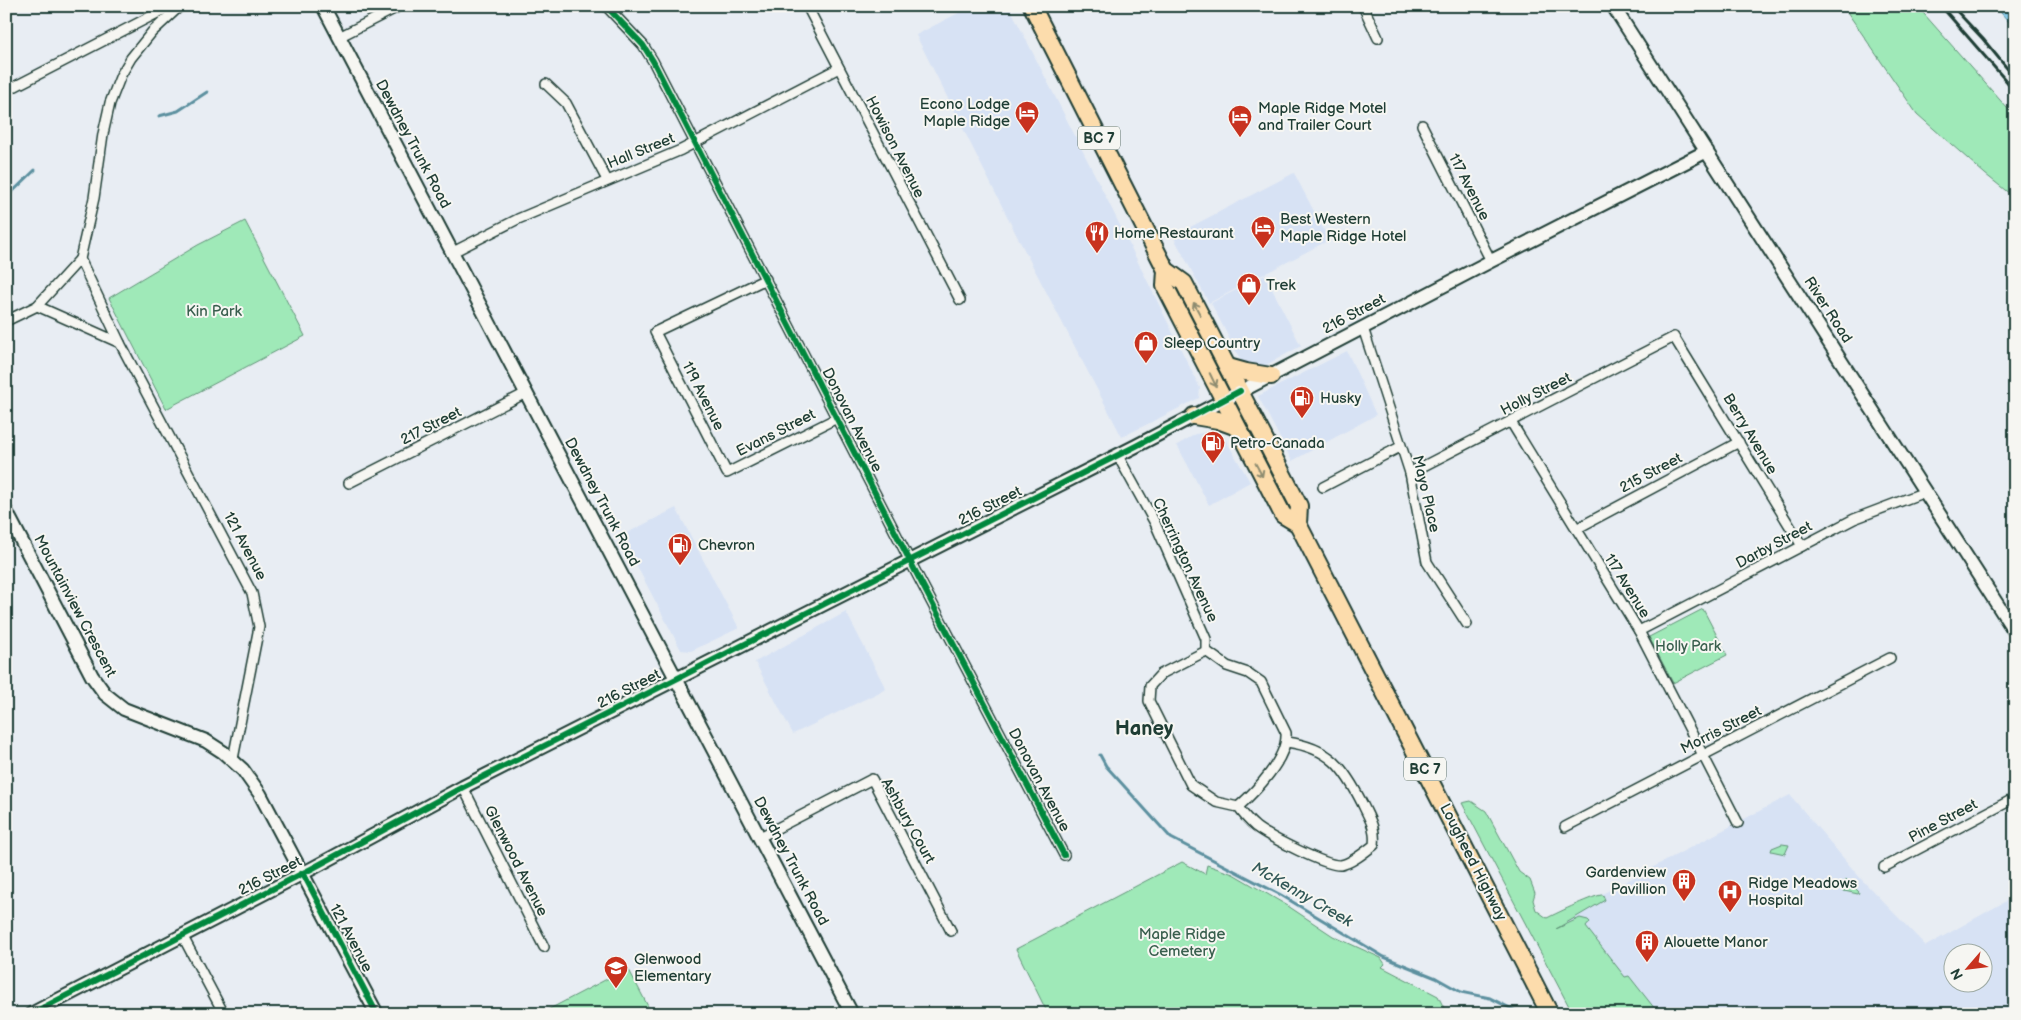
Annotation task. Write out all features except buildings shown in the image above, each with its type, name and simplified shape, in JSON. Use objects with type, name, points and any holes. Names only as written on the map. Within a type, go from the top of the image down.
[{"type":"highway","name":"Lougheed Highway","points":[[1032,6],[1166,270],[1184,283],[1228,367],[1299,506],[1298,524],[1550,1014]]},
{"type":"highway","name":"Lougheed Highway","points":[[1166,270],[1165,286],[1237,427],[1283,515],[1298,524]]},
{"type":"highway","points":[[1228,367],[1271,376]]},
{"type":"highway","points":[[1194,416],[1218,420],[1237,427]]},
{"type":"main road","name":"Dewdney Trunk Road","points":[[323,6],[852,1014]]},
{"type":"main road","name":"River Road","points":[[1613,6],[2015,632]]},
{"type":"main road","name":"216 Street","points":[[32,1013],[303,873],[463,787],[1118,456],[1491,261],[1707,151]]},
{"type":"main road","name":"Mountainview Crescent","points":[[6,511],[92,676],[105,694],[124,709],[196,736],[214,745],[233,760]]},
{"type":"main road","name":"121 Avenue","points":[[233,760],[252,781],[260,794],[377,1014]]},
{"type":"street","points":[[6,91],[171,6]]},
{"type":"street","points":[[6,321],[37,306],[80,259],[94,198],[110,103],[131,58],[152,32],[180,6]]},
{"type":"street","points":[[339,37],[400,6]]},
{"type":"street","name":"Donovan Avenue","points":[[606,6],[642,45],[653,61],[910,561],[1064,855]]},
{"type":"street","name":"Howison Avenue","points":[[807,6],[960,300]]},
{"type":"street","points":[[1363,6],[1378,38]]},
{"type":"street","name":"Hall Street","points":[[451,253],[518,219],[681,150],[839,68]]},
{"type":"street","points":[[546,84],[566,102],[607,180]]},
{"type":"street","name":"117 Avenue","points":[[1422,125],[1491,261]]},
{"type":"street","name":"121 Avenue","points":[[80,259],[120,343],[252,594],[259,627],[233,760]]},
{"type":"street","name":"119 Avenue","points":[[727,473],[655,332],[766,279]]},
{"type":"street","points":[[37,306],[120,343]]},
{"type":"street","points":[[1363,328],[1400,447]]},
{"type":"street","name":"Holly Street","points":[[1410,473],[1674,337]]},
{"type":"street","name":"Berry Avenue","points":[[1674,337],[1802,546]]},
{"type":"street","name":"217 Street","points":[[350,483],[526,393]]},
{"type":"street","name":"Evans Street","points":[[727,473],[837,418]]},
{"type":"street","name":"117 Avenue","points":[[1511,422],[1639,632],[1738,822]]},
{"type":"street","name":"215 Street","points":[[1576,528],[1739,442]]},
{"type":"street","name":"Mayo Place","points":[[1322,487],[1400,447],[1410,473],[1427,562],[1466,624]]},
{"type":"street","name":"Cherrington Avenue","points":[[1118,456],[1155,523],[1206,639],[1206,650]]},
{"type":"street","name":"Darby Street","points":[[1639,632],[1854,519],[1925,492]]},
{"type":"street","points":[[1238,807],[1255,792],[1277,761],[1286,742],[1286,733],[1261,682],[1248,673],[1227,666],[1206,650],[1161,674],[1150,686],[1149,701],[1191,785],[1216,802],[1238,807],[1256,827],[1332,864],[1342,865],[1361,855],[1374,845],[1376,832],[1345,771],[1323,752],[1302,744],[1286,742]]},
{"type":"street","name":"Morris Street","points":[[1564,827],[1890,658]]},
{"type":"street","name":"Ashbury Court","points":[[760,837],[872,779],[951,931]]},
{"type":"street","name":"Glenwood Avenue","points":[[463,787],[544,947]]},
{"type":"street","name":"Pine Street","points":[[1884,867],[2015,798]]},
{"type":"street","points":[[182,935],[224,1014]]},
{"type":"shaded area","points":[[972,6],[1009,6],[1200,388],[1199,398],[1122,437],[1016,234],[916,35]]},
{"type":"shaded area","points":[[1294,173],[1329,240],[1209,303],[1173,236]]},
{"type":"shaded area","points":[[1265,275],[1301,346],[1266,365],[1260,367],[1248,366],[1241,361],[1211,303]]},
{"type":"shaded area","points":[[1347,351],[1376,415],[1292,461],[1258,396]]},
{"type":"shaded area","name":"Petro-Canada","points":[[1210,431],[1224,437],[1250,482],[1209,505],[1177,445],[1196,434]]},
{"type":"shaded area","points":[[676,508],[739,628],[691,651],[681,650],[621,536]]},
{"type":"shaded area","points":[[846,612],[886,689],[793,734],[755,662]]},
{"type":"shaded area","name":"Ridge Meadows Hospital","points":[[1790,795],[1862,880],[1926,946],[2015,896],[2015,1014],[1577,1014],[1534,930]]},
{"type":"green space","points":[[1843,6],[1917,6],[2015,117],[2015,198],[1917,114]]},
{"type":"green space","name":"Kin Park","points":[[245,221],[305,336],[166,409],[109,298],[198,245]]},
{"type":"green space","name":"Holly Park","points":[[1703,609],[1727,655],[1673,683],[1649,637]]},
{"type":"green space","points":[[1471,801],[1486,811],[1519,872],[1530,880],[1535,893],[1533,900],[1536,910],[1547,918],[1599,895],[1603,895],[1605,900],[1556,929],[1580,918],[1588,920],[1590,922],[1586,927],[1625,977],[1629,976],[1659,1014],[1573,1014],[1462,803]]},
{"type":"green space","points":[[1782,844],[1789,845],[1785,854],[1771,851],[1772,848]]},
{"type":"green space","name":"Maple Ridge Cemetery","points":[[1182,862],[1205,874],[1207,865],[1233,874],[1288,906],[1333,936],[1381,958],[1385,964],[1382,967],[1438,996],[1447,1014],[1048,1014],[1016,949]]},
{"type":"green space","points":[[1846,879],[1859,892],[1858,894],[1844,891]]},
{"type":"green space","name":"Glenwood Elementary","points":[[628,968],[652,1014],[540,1014]]},
{"type":"water","points":[[1995,6],[2015,6],[2015,29]]},
{"type":"waterway","points":[[159,116],[178,111],[207,92]]},
{"type":"waterway","points":[[6,198],[35,170]]},
{"type":"waterway","name":"McKenny Creek","points":[[1100,755],[1106,766],[1171,838],[1281,895],[1384,957],[1436,978],[1461,992],[1490,998],[1522,1014]]},
{"type":"railway","points":[[1941,6],[2015,91]]},
{"type":"railway","points":[[1952,6],[1983,39],[2015,78]]},
{"type":"cycle path","points":[[606,6],[643,45],[653,61],[910,561],[1064,855]]},
{"type":"cycle path","points":[[31,1014],[313,868],[463,787],[1136,446],[1240,391]]},
{"type":"cycle path","points":[[303,873],[377,1014]]},
{"type":"place","name":"Econo Lodge Maple Ridge","points":[[1027,134]]},
{"type":"place","name":"Maple Ridge Motel and Trailer Court","points":[[1240,138]]},
{"type":"place","name":"Best Western Maple Ridge Hotel","points":[[1263,249]]},
{"type":"place","name":"Home Restaurant","points":[[1097,254]]},
{"type":"place","name":"Trek","points":[[1249,306]]},
{"type":"place","name":"Sleep Country","points":[[1146,364]]},
{"type":"place","name":"Husky","points":[[1302,419]]},
{"type":"place","name":"Petro-Canada","points":[[1213,464]]},
{"type":"place","name":"Chevron","points":[[680,566]]},
{"type":"place","name":"Gardenview Pavillion","points":[[1684,902]]},
{"type":"place","name":"Ridge Meadows Hospital","points":[[1730,913]]},
{"type":"place","name":"Alouette Manor","points":[[1647,963]]},
{"type":"place","name":"Glenwood Elementary","points":[[616,989]]},
{"type":"district","name":"Haney","points":[[1144,729]]}]
